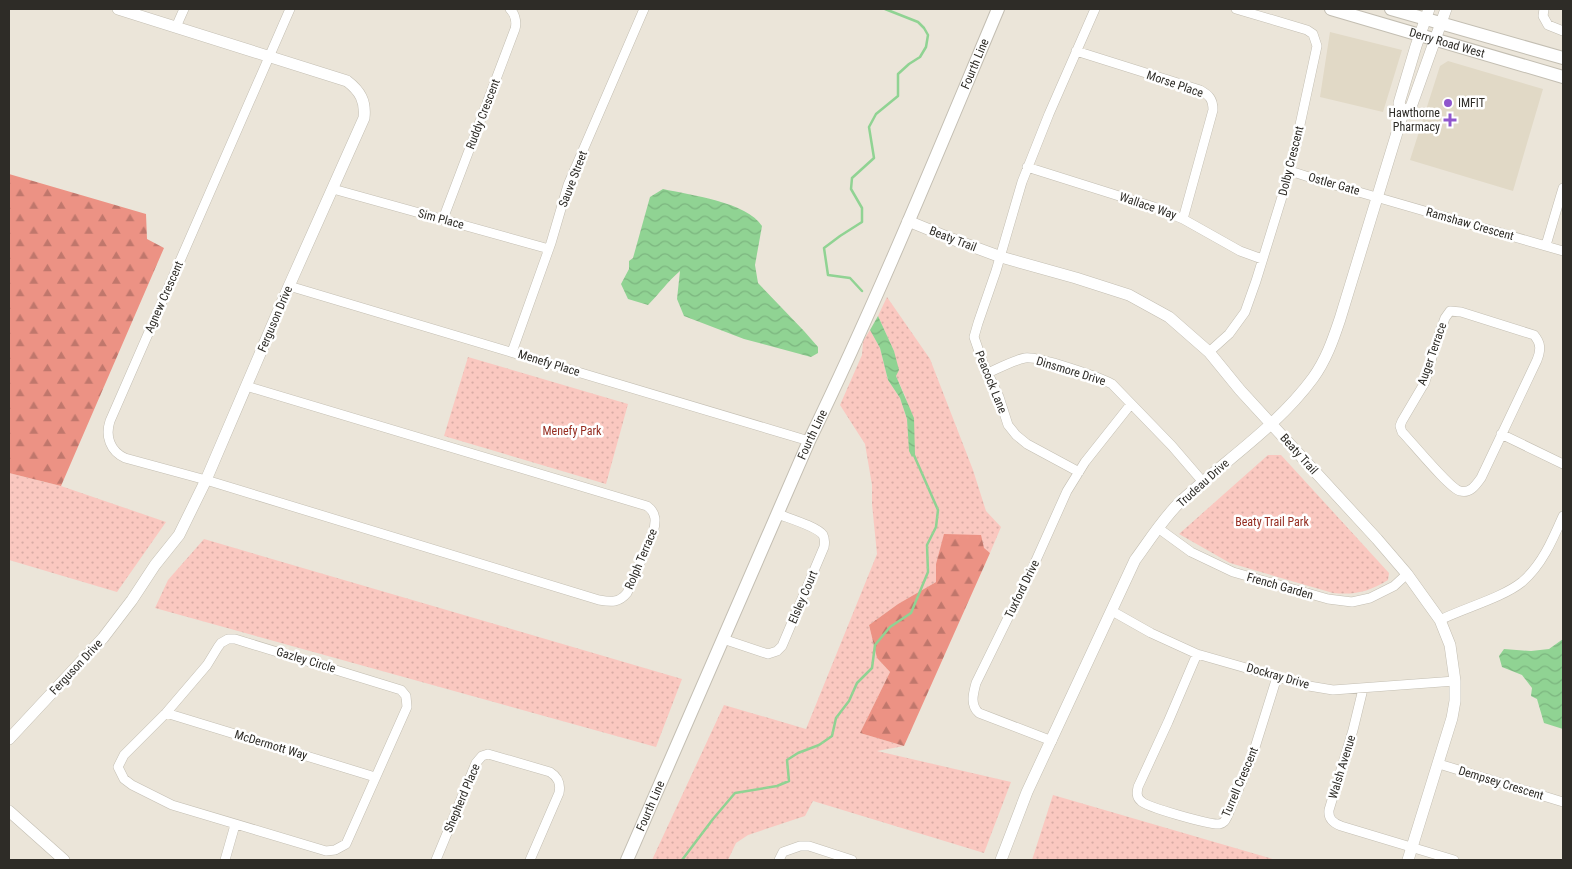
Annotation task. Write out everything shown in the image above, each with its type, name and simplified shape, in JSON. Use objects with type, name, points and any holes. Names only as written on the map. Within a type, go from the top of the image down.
[{"type":"main road","name":"Fourth Line","points":[[627,860],[809,441],[908,222],[998,9]]},
{"type":"main road","name":"Derry Road West","points":[[1330,9],[1563,77]]},
{"type":"main road","name":"Derry Road West","points":[[1391,9],[1427,14],[1441,23],[1563,58]]},
{"type":"street","name":"Ferguson Drive","points":[[9,739],[103,638],[132,600],[154,565],[179,535],[206,480],[289,286],[364,118],[363,99],[356,88],[347,81],[118,9]]},
{"type":"street","points":[[176,27],[184,9]]},
{"type":"street","name":"Agnew Crescent","points":[[206,480],[125,458],[112,447],[108,439],[107,430],[290,9]]},
{"type":"street","name":"Ruddy Crescent","points":[[443,219],[515,30],[515,18],[510,9]]},
{"type":"street","name":"Sauve Street","points":[[512,352],[549,249],[568,185],[644,9]]},
{"type":"street","points":[[1001,257],[1022,182],[1095,9]]},
{"type":"street","name":"Dolby Crescent","points":[[1210,352],[1229,334],[1245,312],[1256,282],[1290,170],[1317,46],[1313,34],[1307,30],[1236,9]]},
{"type":"street","name":"Trudeau Drive","points":[[1002,860],[1028,792],[1135,560],[1158,528],[1178,505],[1272,423],[1293,402],[1313,377],[1330,347],[1403,113],[1411,107],[1446,9]]},
{"type":"street","points":[[1544,9],[1543,16],[1548,25],[1563,31]]},
{"type":"street","name":"Trudeau Drive","points":[[1403,113],[1399,103],[1427,14]]},
{"type":"street","name":"Morse Place","points":[[1076,51],[1200,90],[1211,98],[1213,110],[1184,219]]},
{"type":"street","name":"Wallace Way","points":[[1028,167],[1154,207],[1184,219],[1240,251],[1262,260]]},
{"type":"street","name":"Ostler Gate","points":[[1290,170],[1331,184],[1378,196]]},
{"type":"street","points":[[1546,245],[1563,188]]},
{"type":"street","name":"Sim Place","points":[[332,189],[549,249]]},
{"type":"street","name":"Ramshaw Crescent","points":[[1378,196],[1563,251]]},
{"type":"street","name":"Beaty Trail","points":[[908,222],[1001,257],[1129,294],[1169,318],[1210,352],[1240,390],[1272,423],[1407,574],[1440,620],[1450,645],[1455,681],[1455,701],[1452,718],[1408,860]]},
{"type":"street","name":"Peacock Lane","points":[[1001,257],[974,337],[979,354],[999,397],[1008,425],[1016,435],[1027,444],[1079,472]]},
{"type":"street","name":"Menefy Place","points":[[289,286],[809,441]]},
{"type":"street","name":"Auger Terrace","points":[[1450,312],[1461,312],[1534,334],[1539,340],[1537,360],[1501,434],[1481,478],[1474,488],[1461,492],[1448,482],[1402,432],[1400,426],[1425,382],[1436,343],[1445,318],[1450,312]]},
{"type":"street","name":"Dinsmore Drive","points":[[988,372],[1025,358],[1034,358],[1076,370],[1112,384],[1172,446],[1203,482]]},
{"type":"street","name":"Rolph Terrace","points":[[206,480],[608,602],[620,600],[627,593],[653,533],[656,523],[655,516],[648,506],[246,386]]},
{"type":"street","name":"Tuxford Drive","points":[[1052,741],[979,713],[975,710],[972,702],[973,694],[976,683],[1033,567],[1060,504],[1079,472],[1131,404]]},
{"type":"street","points":[[1501,434],[1563,464]]},
{"type":"street","name":"Elsley Court","points":[[723,639],[768,654],[777,651],[782,646],[825,541],[824,535],[817,529],[778,514]]},
{"type":"street","points":[[1440,620],[1503,593],[1520,583],[1530,574],[1546,552],[1563,516]]},
{"type":"street","name":"French Garden","points":[[1158,528],[1192,552],[1233,572],[1328,600],[1352,602],[1370,598],[1394,586],[1407,574]]},
{"type":"street","name":"Dockray Drive","points":[[1112,611],[1152,633],[1197,654],[1309,686],[1332,690],[1363,689],[1437,681],[1455,681]]},
{"type":"street","name":"Gazley Circle","points":[[228,639],[236,639],[402,690],[406,696],[407,707],[346,844],[335,850],[326,851],[172,805],[124,779],[118,767],[124,755],[166,713],[207,665],[221,643],[228,639]]},
{"type":"street","name":"Turrell Crescent","points":[[1197,654],[1138,786],[1137,796],[1147,806],[1217,825],[1223,823],[1228,817],[1252,757],[1277,677]]},
{"type":"street","name":"Walsh Avenue","points":[[1363,689],[1329,814],[1330,819],[1335,824],[1412,847]]},
{"type":"street","name":"McDermott Way","points":[[166,713],[375,777]]},
{"type":"street","name":"Shepherd Place","points":[[436,860],[476,763],[479,758],[488,754],[550,772],[559,781],[559,793],[530,860]]},
{"type":"street","name":"Dempsey Crescent","points":[[1439,764],[1563,802]]},
{"type":"street","points":[[9,811],[64,860]]},
{"type":"street","points":[[225,860],[235,825]]},
{"type":"street","points":[[779,860],[783,852],[800,846],[809,846],[852,860]]},
{"type":"street","points":[[1412,847],[1454,860]]},
{"type":"shaded area","points":[[1330,32],[1402,50],[1383,112],[1320,97]]},
{"type":"shaded area","points":[[1448,61],[1543,89],[1513,191],[1410,160],[1440,66]]},
{"type":"green space","points":[[9,174],[146,214],[147,239],[164,248],[61,486],[9,473]]},
{"type":"green space","points":[[887,297],[930,359],[973,470],[986,511],[1001,527],[990,553],[984,549],[936,564],[936,582],[898,604],[869,625],[877,658],[890,672],[860,733],[904,746],[877,751],[1011,782],[984,853],[813,801],[805,816],[748,835],[736,843],[728,860],[652,860],[724,705],[806,729],[877,554],[872,485],[865,444],[840,405],[862,355],[863,341],[870,330],[880,348],[888,380],[900,398],[907,419],[909,451],[906,398],[896,376],[894,351],[878,316]]},
{"type":"green space","name":"Menefy Park","points":[[468,357],[628,404],[606,484],[444,436]]},
{"type":"green space","name":"Beaty Trail Park","points":[[1268,455],[1281,455],[1389,573],[1388,580],[1362,592],[1348,594],[1333,593],[1230,563],[1179,534]]},
{"type":"green space","points":[[9,473],[61,486],[166,522],[117,592],[9,560]]},
{"type":"green space","points":[[944,534],[981,535],[984,548],[990,553],[904,746],[860,733],[890,672],[877,658],[869,625],[898,604],[936,582],[936,564]]},
{"type":"green space","points":[[204,539],[682,679],[656,747],[155,608],[168,580]]},
{"type":"green space","points":[[1053,795],[1276,860],[1032,860]]},
{"type":"water","points":[[663,189],[731,205],[755,218],[762,226],[755,265],[758,283],[818,347],[818,353],[811,357],[744,339],[684,316],[677,299],[680,271],[648,305],[628,299],[621,284],[629,269],[629,261],[633,258],[650,197]]},
{"type":"water","points":[[878,316],[894,351],[899,370],[896,376],[914,418],[915,454],[912,457],[909,451],[907,419],[900,398],[888,380],[880,348],[870,330]]},
{"type":"water","points":[[1563,639],[1563,729],[1544,723],[1537,699],[1531,696],[1532,688],[1522,675],[1502,667],[1499,656],[1504,649],[1531,651],[1549,649]]},
{"type":"waterway","points":[[862,291],[850,278],[828,275],[824,248],[862,222],[862,208],[851,189],[852,178],[874,158],[869,127],[876,114],[898,96],[898,74],[920,57],[926,47],[928,35],[918,22],[885,9]]},
{"type":"waterway","points":[[682,860],[735,793],[777,786],[789,781],[787,760],[798,753],[819,745],[832,736],[836,718],[849,701],[857,683],[872,668],[875,645],[890,627],[911,613],[928,572],[927,545],[936,527],[938,510],[913,453]]},
{"type":"place","name":"IMFIT","points":[[1448,103]]},
{"type":"place","name":"Hawthorne Pharmacy","points":[[1450,120]]}]
